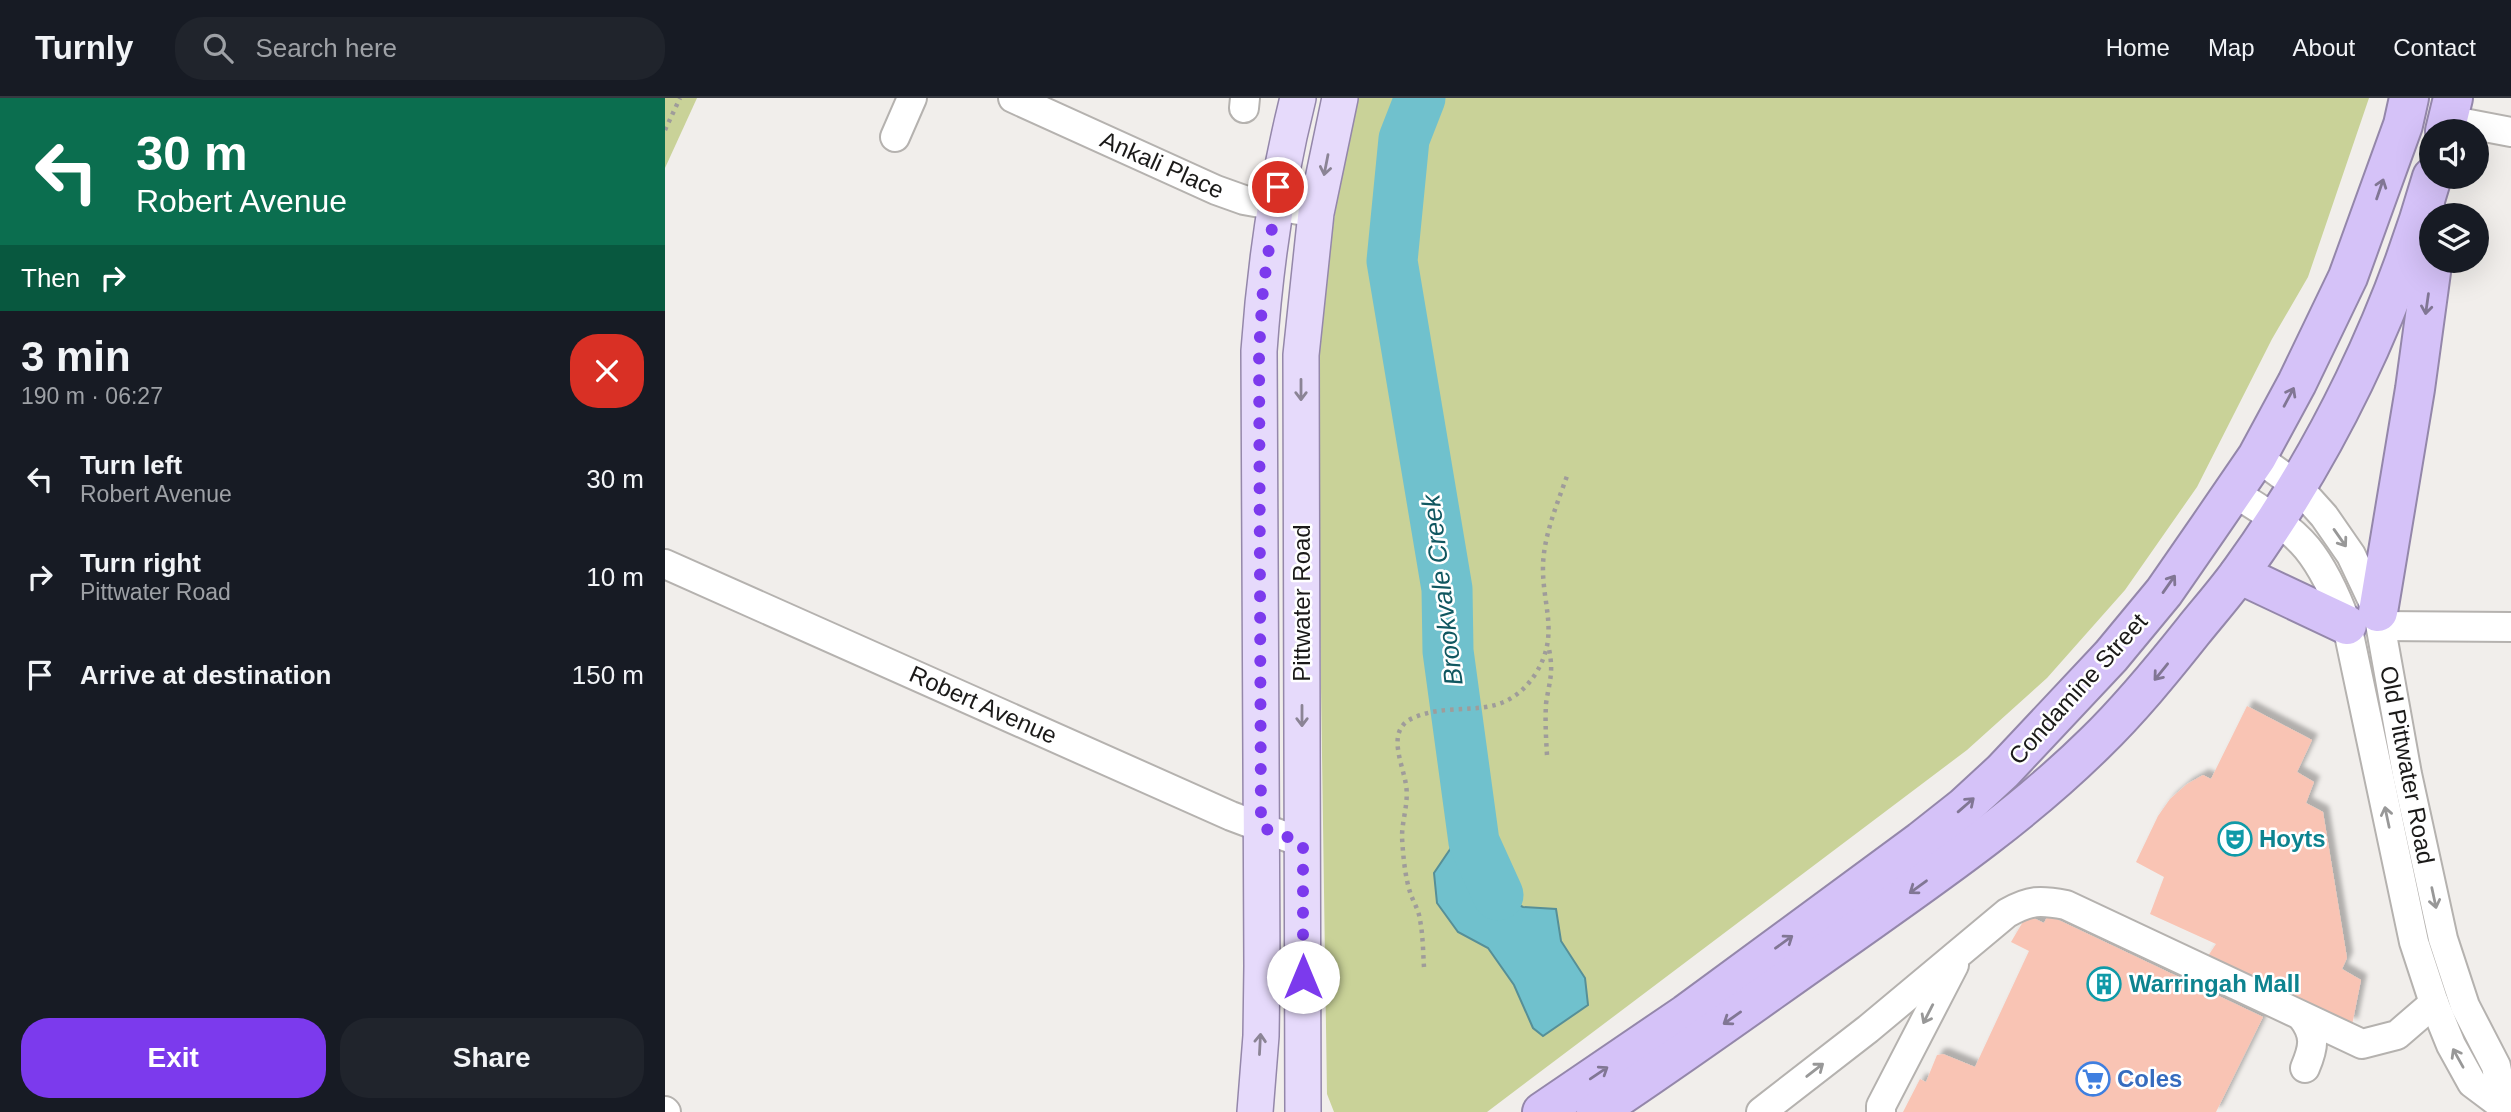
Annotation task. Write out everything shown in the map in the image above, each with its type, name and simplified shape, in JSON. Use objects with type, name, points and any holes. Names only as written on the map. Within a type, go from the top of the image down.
[{"type":"highway","name":"Condamine Street","points":[[1542,1112],[1686,1014],[1964,807],[2003,771],[2111,656],[2164,593],[2233,492],[2256,457],[2297,383],[2348,277],[2403,125],[2409,98]]},
{"type":"highway","name":"Condamine Street","points":[[1596,1112],[1919,886],[2036,797],[2144,693],[2239,574],[2297,486],[2340,408],[2383,318],[2409,252],[2428,189]]},
{"type":"highway","points":[[2239,574],[2368,621],[2415,389],[2431,272],[2430,189]]},
{"type":"main road","name":"Pittwater Road","points":[[1255,1112],[1261,1036],[1259,351],[1263,289],[1275,206],[1298,98]]},
{"type":"main road","name":"Pittwater Road","points":[[1303,1112],[1301,355],[1316,213],[1341,98]]},
{"type":"street","points":[[895,137],[912,98]]},
{"type":"street","name":"Ankali Place","points":[[1013,98],[1216,190],[1244,200],[1316,213]]},
{"type":"street","points":[[2448,116],[2511,132]]},
{"type":"street","name":"Old Pittwater Road","points":[[2256,457],[2297,486],[2324,516],[2351,555],[2407,774],[2443,939],[2465,1006],[2496,1066],[2506,1109]]},
{"type":"street","name":"Old Pittwater Road","points":[[2233,492],[2276,520],[2305,546],[2338,600],[2368,621],[2414,942],[2451,1045],[2472,1083],[2506,1109]]},
{"type":"street","name":"Robert Avenue","points":[[665,564],[1261,827],[1303,843]]},
{"type":"street","points":[[2368,621],[2511,627]]},
{"type":"street","points":[[1761,1112],[2025,902],[2045,901],[2066,905],[2362,1044],[2397,1035],[2434,1003]]},
{"type":"street","points":[[1881,1112],[1881,1107],[1960,954]]},
{"type":"street","points":[[2302,1017],[2311,1029],[2314,1042],[2305,1068]]},
{"type":"path","points":[[665,130],[680,98]]},
{"type":"path","points":[[1547,755],[1546,702],[1552,665],[1548,649],[1549,628],[1543,566],[1545,545],[1568,473]]},
{"type":"path","points":[[1424,967],[1420,918],[1410,892],[1402,836],[1407,786],[1398,752],[1399,734],[1406,721],[1420,715],[1497,706],[1520,692],[1536,673],[1548,649]]},
{"type":"green space","points":[[665,98],[697,98],[665,168]]},
{"type":"green space","points":[[1356,98],[2369,98],[2308,277],[2272,339],[2197,487],[2125,590],[2047,678],[1967,750],[1487,1112],[1334,1112],[1327,1094],[1316,349],[1346,134]]},
{"type":"water","points":[[1483,826],[1513,902],[1523,907],[1556,909],[1561,941],[1585,978],[1588,1005],[1543,1036],[1533,1028],[1514,985],[1488,948],[1458,932],[1437,903],[1434,873],[1457,839]]},
{"type":"building","name":"Warringah Mall","points":[[2247,706],[2312,740],[2297,772],[2314,782],[2306,803],[2323,812],[2347,958],[2342,969],[2361,980],[2352,1025],[2206,959],[2216,944],[2150,914],[2164,877],[2136,862],[2158,816],[2170,799],[2187,784],[2203,775],[2211,779]]},
{"type":"building","name":"Warringah Mall","points":[[2027,915],[2044,923],[2048,915],[2263,1017],[2216,1112],[1903,1112],[1920,1079],[1926,1082],[1937,1055],[1943,1054],[1975,1067],[2029,951],[2011,942]]},
{"type":"waterway","name":"Brookvale Creek","points":[[1420,98],[1404,139],[1392,261],[1447,589],[1448,651],[1474,842],[1498,895]]},
{"type":"place","name":"Hoyts","points":[[2235,839]]},
{"type":"place","name":"Warringah Mall","points":[[2104,984]]},
{"type":"place","name":"Coles","points":[[2093,1079]]},
{"type":"route","points":[[1278,187],[1263,289],[1259,351],[1261,827],[1303,843],[1303,977]]}]
